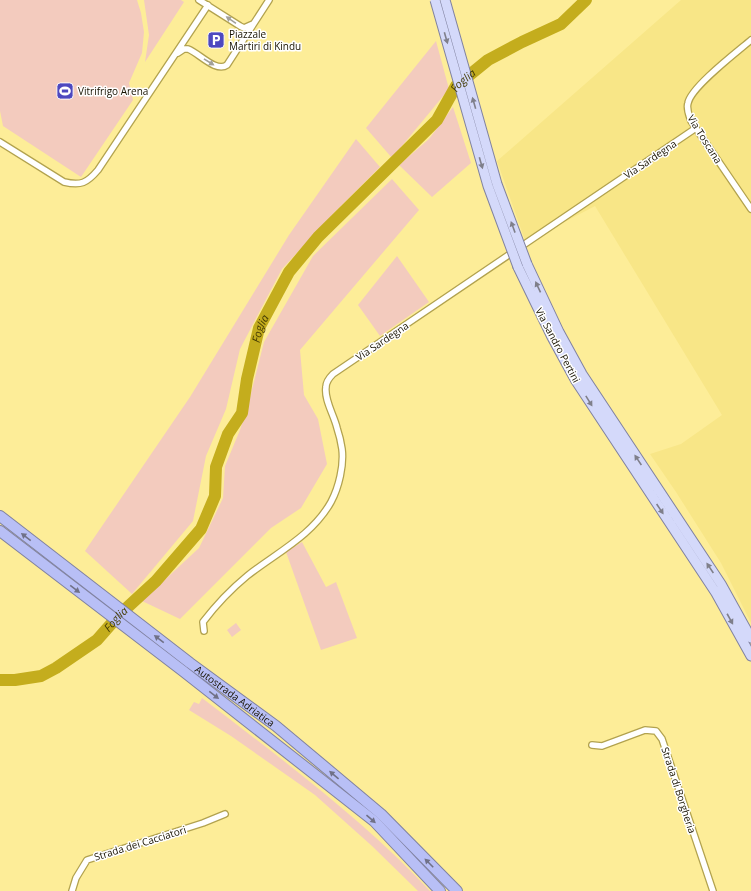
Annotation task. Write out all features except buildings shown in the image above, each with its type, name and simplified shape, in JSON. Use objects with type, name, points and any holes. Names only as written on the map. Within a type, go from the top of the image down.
[{"type":"highway","name":"Autostrada Adriatica","points":[[0,516],[51,557],[190,663],[276,726],[381,814],[457,891]]},
{"type":"highway","name":"Autostrada Adriatica","points":[[0,531],[183,671],[374,821],[440,891]]},
{"type":"main road","name":"Via Sandro Pertini","points":[[435,0],[488,186],[523,266],[552,338],[576,380],[716,593],[751,656]]},
{"type":"main road","name":"Via Sandro Pertini","points":[[445,0],[497,184],[523,266],[582,374],[720,584],[751,638]]},
{"type":"street","points":[[199,0],[244,28],[254,23]]},
{"type":"street","points":[[176,54],[184,49],[188,49],[220,68],[224,67],[227,65],[269,0]]},
{"type":"street","points":[[0,142],[64,182],[82,184],[90,179],[98,170],[208,5]]},
{"type":"street","name":"Via Toscana","points":[[751,40],[702,83],[691,94],[688,103],[688,112],[696,128],[751,209]]},
{"type":"street","name":"Via Sardegna","points":[[204,631],[203,622],[225,595],[246,576],[303,535],[317,521],[331,502],[341,470],[342,450],[338,428],[326,392],[328,379],[333,374],[696,128]]},
{"type":"street","name":"Strada di Borgheria","points":[[592,745],[602,746],[645,730],[656,732],[662,738],[713,891]]},
{"type":"street","name":"Strada dei Cacciatori","points":[[72,891],[76,878],[87,860],[196,826],[225,814]]},
{"type":"shaded area","name":"Vitrifrigo Arena","points":[[0,0],[137,0],[144,32],[142,53],[129,83],[133,100],[81,177],[3,126],[0,111]]},
{"type":"shaded area","points":[[144,0],[181,0],[184,2],[145,62],[149,35]]},
{"type":"shaded area","points":[[681,0],[751,0],[751,623],[721,563],[650,454],[681,444],[722,415],[595,206],[555,227],[527,246],[497,161]]},
{"type":"shaded area","points":[[436,41],[449,89],[392,158],[366,128]]},
{"type":"shaded area","points":[[453,107],[471,163],[432,197],[399,165],[429,139]]},
{"type":"shaded area","points":[[356,139],[380,167],[334,213],[282,269],[240,349],[226,409],[206,456],[193,521],[132,594],[85,551],[190,397],[289,235]]},
{"type":"shaded area","points":[[392,179],[419,210],[300,350],[304,395],[318,419],[327,464],[301,508],[271,528],[180,619],[142,601],[199,548],[223,498],[225,466],[240,430],[264,342],[313,256]]},
{"type":"shaded area","points":[[397,256],[429,302],[380,336],[358,305]]},
{"type":"shaded area","points":[[302,542],[326,587],[336,582],[357,638],[321,650],[286,552]]},
{"type":"shaded area","points":[[236,623],[241,630],[232,637],[227,630]]},
{"type":"shaded area","points":[[202,698],[291,766],[349,814],[404,864],[430,891],[418,891],[372,846],[315,795],[231,736],[189,710],[194,702],[199,704]]},
{"type":"waterway","name":"Foglia","points":[[0,680],[15,680],[41,676],[56,668],[97,640],[119,615],[156,581],[201,529],[215,496],[216,467],[228,434],[242,413],[247,379],[259,328],[289,272],[318,237],[437,120],[456,86],[488,60],[561,24],[586,0]]},
{"type":"place","name":"Piazzale Martiri di Kindu","points":[[216,40]]},
{"type":"place","name":"Vitrifrigo Arena","points":[[65,91]]}]
